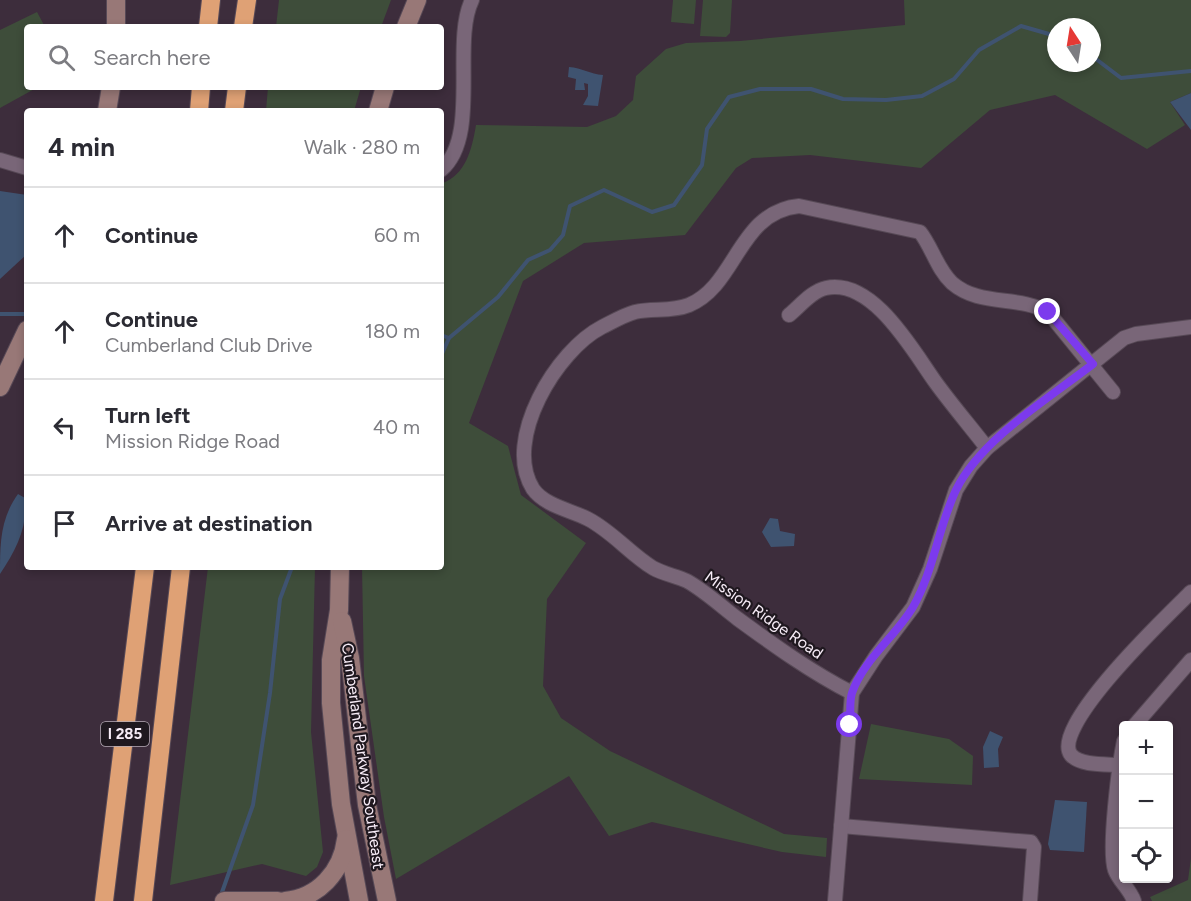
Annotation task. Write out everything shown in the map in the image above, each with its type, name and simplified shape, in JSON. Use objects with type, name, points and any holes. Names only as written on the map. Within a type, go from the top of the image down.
[{"type":"highway","points":[[208,24],[211,0]]},
{"type":"highway","points":[[243,24],[247,0]]},
{"type":"highway","points":[[199,108],[201,90]]},
{"type":"highway","points":[[234,108],[237,90]]},
{"type":"highway","name":"I 285","points":[[104,901],[145,570]]},
{"type":"highway","name":"I 285","points":[[143,901],[182,570]]},
{"type":"main road","points":[[116,0],[116,24]]},
{"type":"main road","points":[[407,24],[417,0]]},
{"type":"main road","points":[[108,108],[110,90]]},
{"type":"main road","points":[[379,108],[384,90]]},
{"type":"main road","points":[[0,387],[24,336]]},
{"type":"main road","name":"Cumberland Parkway Southeast","points":[[340,570],[339,610],[331,660],[331,703],[337,776],[359,901]]},
{"type":"main road","name":"Cumberland Parkway Southeast","points":[[339,610],[350,658],[367,805],[387,901]]},
{"type":"main road","points":[[285,901],[309,895],[326,881],[340,861],[346,837]]},
{"type":"main road","points":[[224,901],[244,899],[278,901]]},
{"type":"street","points":[[444,166],[456,151],[460,129],[465,40],[469,6],[472,0]]},
{"type":"street","points":[[0,159],[24,167]]},
{"type":"street","name":"Mission Ridge Road","points":[[852,693],[785,654],[687,581],[653,568],[599,525],[556,506],[533,489],[526,462],[531,416],[535,402],[556,367],[574,346],[601,327],[633,313],[674,309],[696,300],[713,286],[768,215],[783,207],[799,206],[920,232],[952,283],[971,295],[1034,304],[1048,312],[1093,364],[1113,392]]},
{"type":"street","points":[[789,315],[813,294],[825,288],[850,290],[872,302],[914,350],[987,448]]},
{"type":"street","points":[[835,901],[852,693],[913,607],[930,569],[956,490],[971,466],[987,448],[1124,338],[1136,334],[1191,327]]},
{"type":"street","points":[[1119,765],[1081,761],[1073,757],[1069,752],[1069,742],[1078,718],[1132,650],[1191,592]]},
{"type":"street","points":[[1138,721],[1191,660]]},
{"type":"street","points":[[1119,775],[1113,863],[1116,873],[1134,901]]},
{"type":"street","points":[[841,826],[1031,842],[1034,846],[1030,901]]},
{"type":"green space","points":[[279,0],[391,0],[382,24],[276,24]]},
{"type":"green space","points":[[673,0],[696,0],[694,24],[671,22]]},
{"type":"green space","points":[[703,0],[732,0],[730,33],[726,37],[700,36]]},
{"type":"green space","points":[[904,0],[1191,0],[1191,93],[1170,102],[1185,125],[1147,149],[1055,95],[990,110],[921,168],[810,155],[752,158],[736,168],[685,235],[584,243],[523,281],[469,423],[508,446],[521,495],[586,543],[547,599],[543,686],[561,718],[610,751],[784,834],[827,838],[826,857],[782,852],[652,822],[609,836],[569,776],[396,879],[384,817],[364,676],[362,570],[444,570],[444,183],[462,168],[470,152],[476,125],[587,127],[616,116],[633,100],[636,76],[666,49],[686,43],[740,41],[905,25]]},
{"type":"green space","points":[[37,12],[43,24],[24,24],[24,90],[33,90],[0,108],[0,30]]},
{"type":"green space","points":[[268,90],[360,90],[355,108],[266,108]]},
{"type":"green space","points":[[208,570],[315,570],[311,732],[323,852],[317,867],[306,876],[262,864],[170,885]]},
{"type":"green space","points":[[871,724],[949,739],[973,756],[972,785],[859,779]]},
{"type":"green space","points":[[1191,858],[1191,901],[1152,901],[1150,897],[1188,880]]},
{"type":"water","points":[[569,67],[603,75],[598,106],[583,105],[588,96],[588,84],[584,83],[585,90],[575,90],[576,79],[568,77]]},
{"type":"water","points":[[1191,93],[1191,130],[1170,102]]},
{"type":"water","points":[[0,191],[24,195],[24,257],[0,279]]},
{"type":"water","points":[[18,494],[24,497],[24,524],[16,547],[0,574],[4,522]]},
{"type":"water","points":[[770,518],[778,519],[780,531],[795,534],[794,546],[771,547],[762,532]]},
{"type":"water","points":[[990,731],[1003,737],[998,749],[999,767],[984,768],[983,747]]},
{"type":"water","points":[[1055,800],[1087,802],[1084,852],[1050,850],[1048,844]]},
{"type":"waterway","points":[[444,349],[449,338],[498,297],[528,260],[550,250],[563,235],[570,206],[604,190],[652,212],[674,205],[702,165],[707,129],[729,97],[760,89],[811,89],[843,99],[886,100],[922,96],[954,79],[979,50],[1021,26],[1047,33]]},
{"type":"waterway","points":[[1101,63],[1121,78],[1191,71]]},
{"type":"waterway","points":[[0,314],[24,314]]},
{"type":"waterway","points":[[444,336],[449,338]]},
{"type":"waterway","points":[[221,895],[253,805],[270,693],[280,599],[291,570]]},
{"type":"route","points":[[850,725],[852,693],[876,656],[913,607],[930,569],[956,490],[971,466],[1003,434],[1093,364],[1048,312]]}]
